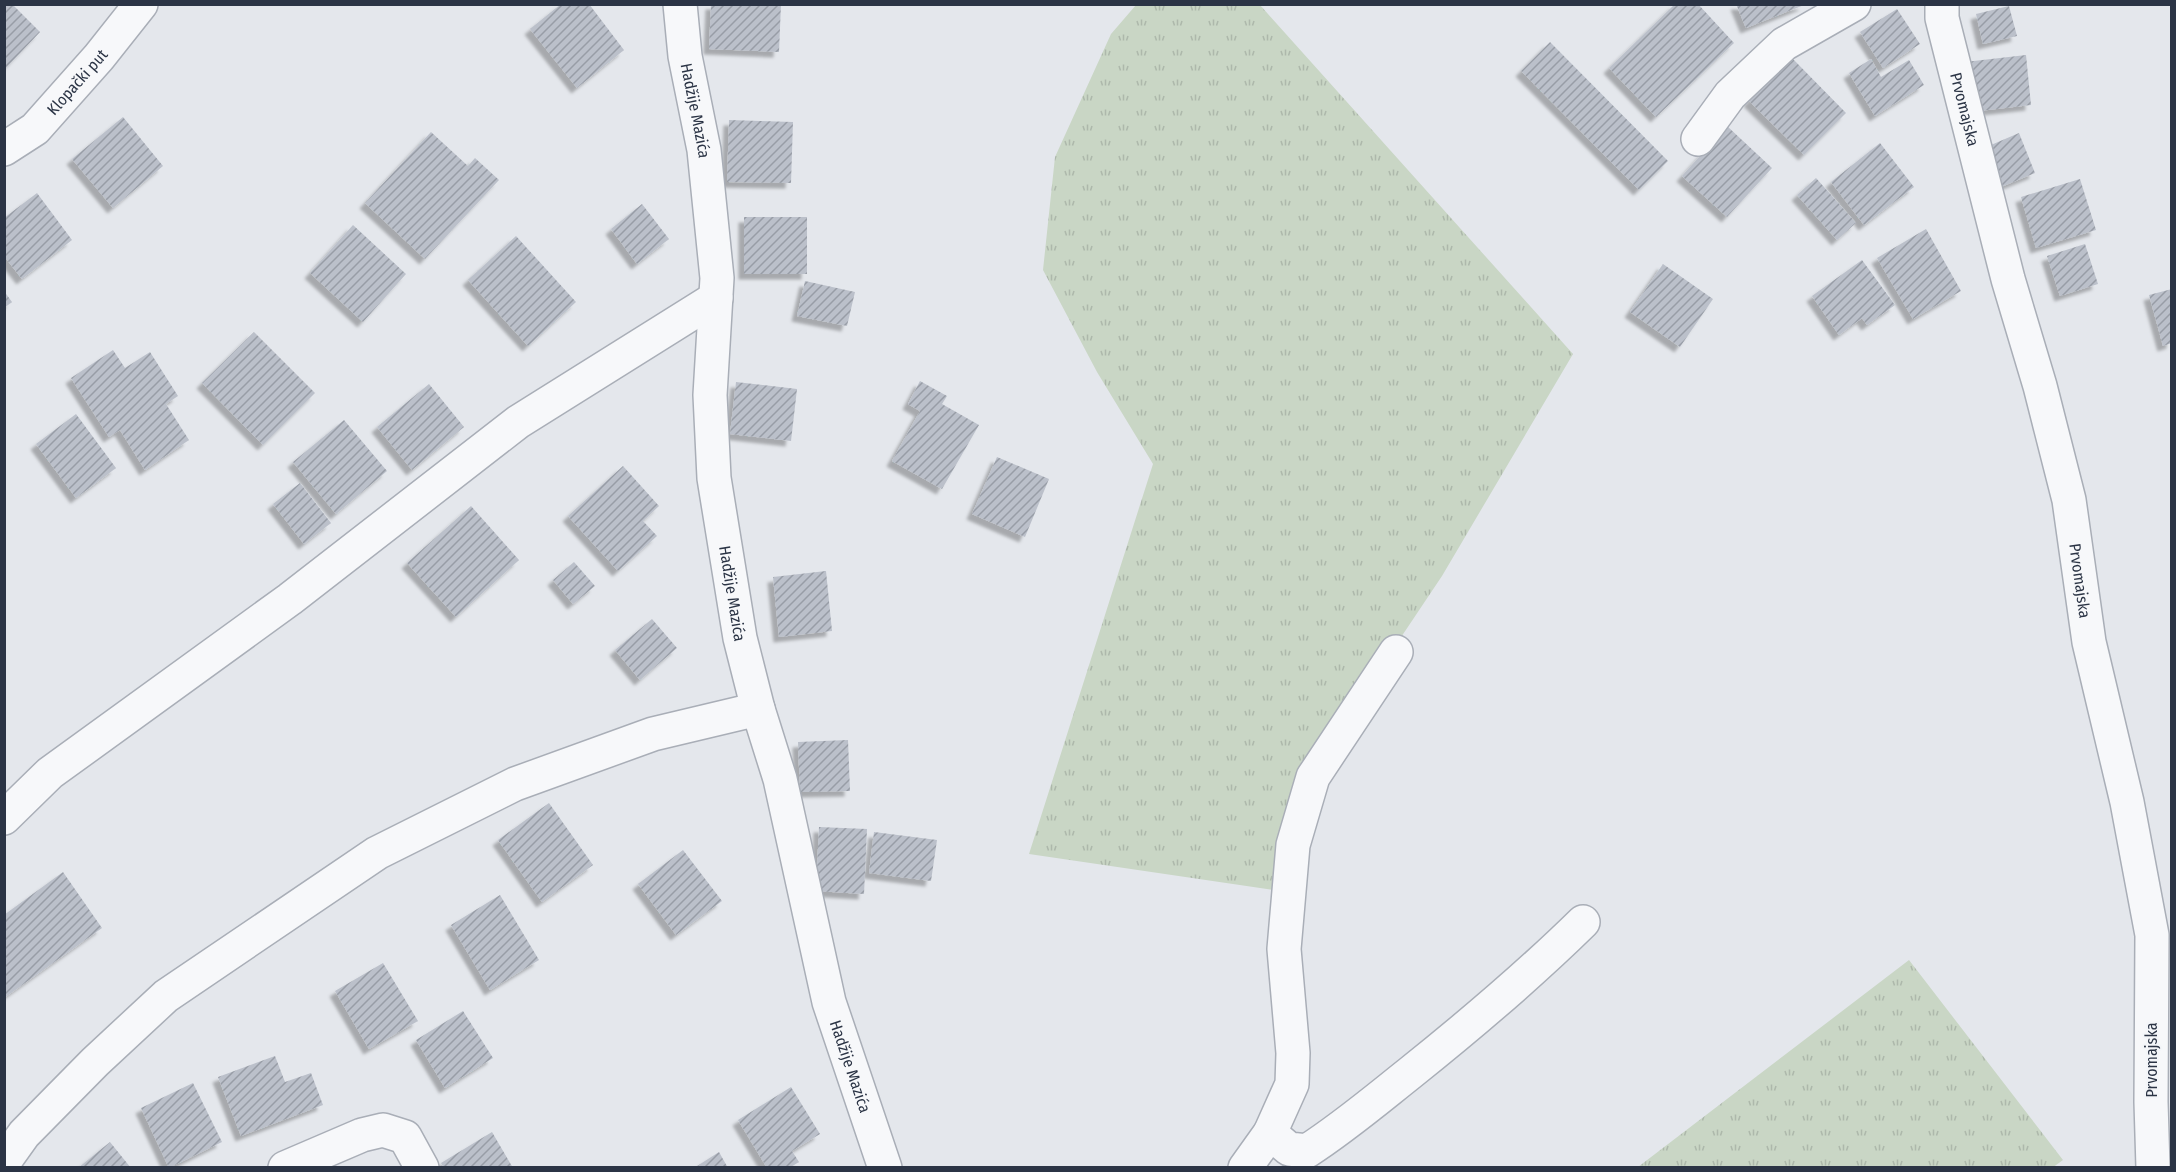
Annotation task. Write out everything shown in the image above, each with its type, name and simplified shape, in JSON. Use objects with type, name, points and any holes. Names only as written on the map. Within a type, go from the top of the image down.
[{"type":"street","name":"Klopački put","points":[[4,149],[35,129],[99,57],[141,4]]},
{"type":"street","name":"Hadžije Mazića","points":[[680,4],[685,56],[704,150],[717,278],[710,395],[714,478],[740,638],[758,709],[780,779],[829,1002],[885,1167]]},
{"type":"street","points":[[1698,139],[1730,95],[1784,44],[1854,4]]},
{"type":"street","name":"Prvomajska","points":[[1942,4],[1942,18],[1973,147],[2008,279],[2040,386],[2069,500],[2089,642],[2162,937],[2151,1102],[2153,1167]]},
{"type":"street","points":[[4,818],[50,773],[290,599],[518,422],[716,298]]},
{"type":"street","points":[[1245,1167],[1270,1133],[1292,1084],[1293,1053],[1284,950],[1293,845],[1313,777],[1396,652]]},
{"type":"street","points":[[4,1162],[24,1134],[95,1062],[166,996],[378,854],[515,784],[653,734],[758,709]]},
{"type":"street","points":[[1270,1133],[1289,1149],[1307,1151],[1334,1134],[1479,1018],[1548,957],[1583,922]]},
{"type":"street","points":[[285,1167],[362,1135],[383,1130],[405,1137],[422,1167]]},
{"type":"green space","points":[[1136,5],[1260,5],[1573,354],[1442,576],[1292,800],[1280,891],[1029,854],[1153,464],[1097,372],[1043,270],[1055,157],[1111,34]]},
{"type":"green space","points":[[1909,960],[2063,1160],[2052,1168],[1638,1167]]},
{"type":"building","points":[[4,4],[12,4],[40,32],[6,68],[4,66]]},
{"type":"building","points":[[561,4],[589,4],[624,50],[577,88],[530,29]]},
{"type":"building","points":[[711,4],[781,4],[779,52],[709,49]]},
{"type":"building","points":[[1675,4],[1698,4],[1734,43],[1656,117],[1609,68]]},
{"type":"building","points":[[1736,4],[1804,4],[1804,5],[1746,28]]},
{"type":"building","points":[[2009,6],[2017,36],[1983,44],[1976,14]]},
{"type":"building","points":[[1897,9],[1920,44],[1883,68],[1860,32]]},
{"type":"building","points":[[1550,42],[1668,161],[1639,190],[1521,71]]},
{"type":"building","points":[[2026,55],[2031,105],[1970,112],[1965,62]]},
{"type":"building","points":[[1792,58],[1846,113],[1804,155],[1749,101]]},
{"type":"building","points":[[1871,59],[1881,77],[1909,60],[1924,85],[1875,116],[1849,73]]},
{"type":"building","points":[[123,117],[163,166],[113,208],[72,159]]},
{"type":"building","points":[[729,120],[793,122],[791,183],[727,182]]},
{"type":"building","points":[[1727,126],[1772,168],[1727,217],[1682,176]]},
{"type":"building","points":[[431,132],[468,166],[475,158],[499,180],[425,259],[365,203]]},
{"type":"building","points":[[2019,133],[2035,173],[2001,187],[1984,148]]},
{"type":"building","points":[[1880,143],[1914,187],[1864,225],[1831,182]]},
{"type":"building","points":[[1816,178],[1856,223],[1837,240],[1797,195]]},
{"type":"building","points":[[2080,179],[2096,230],[2036,248],[2021,197]]},
{"type":"building","points":[[37,193],[72,240],[22,279],[4,256],[4,218]]},
{"type":"building","points":[[642,204],[669,239],[637,264],[611,229]]},
{"type":"building","points":[[744,217],[807,217],[807,274],[744,274]]},
{"type":"building","points":[[353,225],[406,274],[363,322],[310,273]]},
{"type":"building","points":[[1926,229],[1961,291],[1913,319],[1877,258]]},
{"type":"building","points":[[516,236],[576,302],[528,346],[468,280]]},
{"type":"building","points":[[2085,244],[2098,284],[2060,296],[2047,256]]},
{"type":"building","points":[[1862,260],[1895,305],[1867,325],[1862,318],[1839,335],[1812,296]]},
{"type":"building","points":[[1663,264],[1713,299],[1680,347],[1630,312]]},
{"type":"building","points":[[805,281],[855,292],[847,326],[797,316]]},
{"type":"building","points":[[2172,289],[2172,343],[2163,346],[2149,295]]},
{"type":"building","points":[[4,291],[12,302],[4,308]]},
{"type":"building","points":[[254,332],[315,393],[263,445],[202,383]]},
{"type":"building","points":[[113,350],[125,368],[150,352],[178,396],[166,404],[189,440],[145,470],[120,430],[109,437],[71,378]]},
{"type":"building","points":[[920,381],[947,396],[942,404],[979,425],[942,489],[892,461],[920,411],[908,404]]},
{"type":"building","points":[[736,382],[797,389],[791,441],[730,434]]},
{"type":"building","points":[[429,384],[464,427],[412,470],[377,427]]},
{"type":"building","points":[[76,414],[116,468],[76,498],[36,444]]},
{"type":"building","points":[[344,420],[387,471],[336,514],[293,462]]},
{"type":"building","points":[[997,457],[1049,479],[1025,537],[972,514]]},
{"type":"building","points":[[623,466],[659,506],[643,521],[657,536],[618,571],[568,516]]},
{"type":"building","points":[[300,483],[331,523],[304,544],[273,504]]},
{"type":"building","points":[[471,506],[519,560],[456,617],[407,563]]},
{"type":"building","points":[[574,562],[595,586],[573,604],[553,580]]},
{"type":"building","points":[[826,571],[832,631],[779,637],[773,577]]},
{"type":"building","points":[[652,619],[677,648],[640,680],[615,650]]},
{"type":"building","points":[[848,740],[850,791],[800,792],[798,742]]},
{"type":"building","points":[[549,803],[593,865],[542,902],[498,840]]},
{"type":"building","points":[[819,827],[867,829],[864,894],[816,891]]},
{"type":"building","points":[[874,832],[937,840],[931,881],[869,873]]},
{"type":"building","points":[[683,850],[722,901],[676,935],[638,884]]},
{"type":"building","points":[[63,872],[102,928],[4,998],[4,915]]},
{"type":"building","points":[[500,895],[539,960],[490,990],[451,925]]},
{"type":"building","points":[[383,963],[418,1021],[369,1049],[335,991]]},
{"type":"building","points":[[463,1011],[493,1058],[445,1088],[416,1040]]},
{"type":"building","points":[[275,1056],[285,1082],[311,1073],[323,1105],[241,1136],[218,1077]]},
{"type":"building","points":[[193,1083],[222,1142],[169,1168],[141,1108]]},
{"type":"building","points":[[791,1087],[820,1134],[792,1151],[799,1162],[789,1168],[767,1168],[738,1120]]},
{"type":"building","points":[[492,1132],[513,1168],[444,1168],[441,1163]]},
{"type":"building","points":[[110,1142],[131,1168],[78,1168]]},
{"type":"building","points":[[719,1152],[728,1168],[694,1168]]}]
